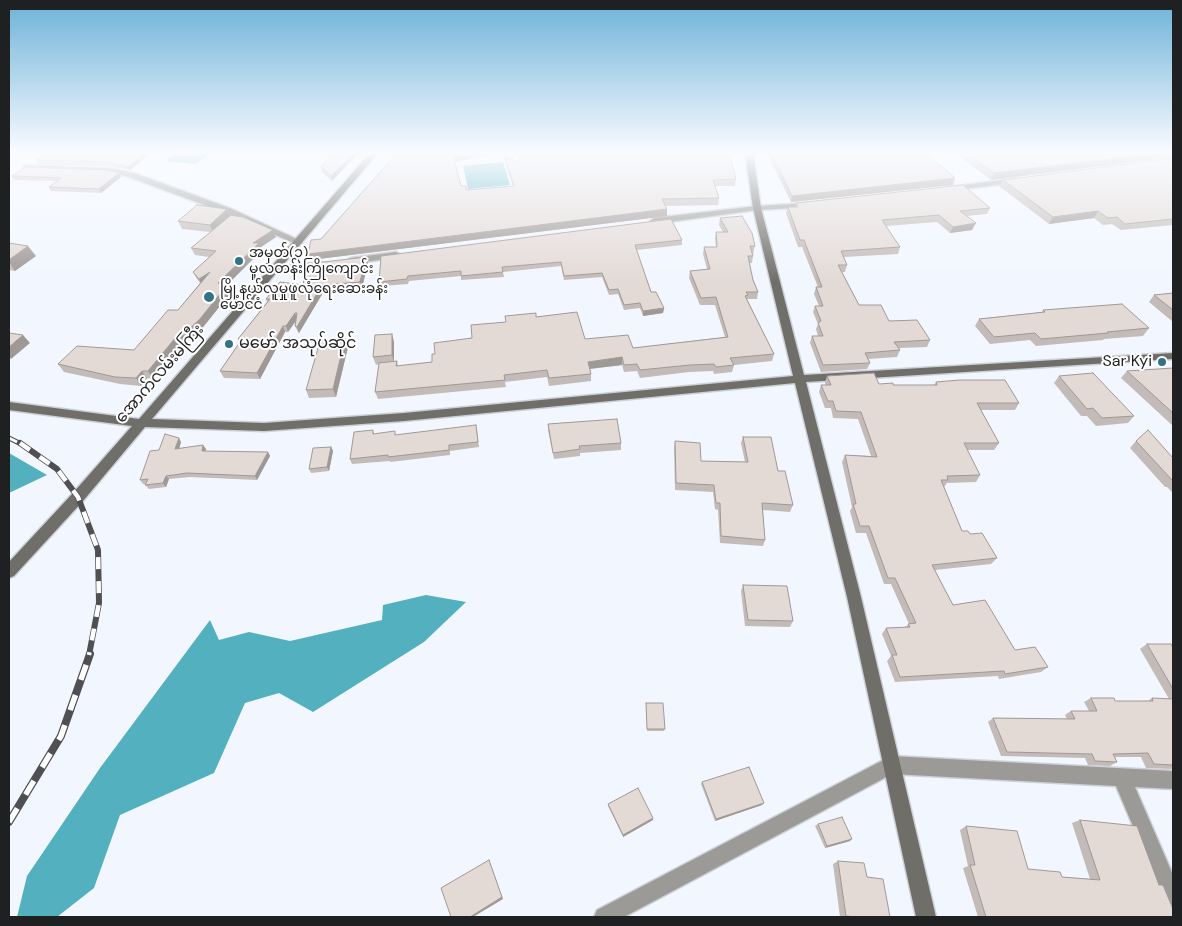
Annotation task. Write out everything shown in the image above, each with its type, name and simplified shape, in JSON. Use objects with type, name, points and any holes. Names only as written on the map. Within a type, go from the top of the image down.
[{"type":"main road","name":"အောက်လမ်းမကြီး","points":[[9,572],[78,497],[338,196]]},
{"type":"main road","points":[[755,196],[854,597],[926,917]]},
{"type":"main road","points":[[9,406],[140,423],[274,426],[404,417],[801,379],[1173,356]]},
{"type":"street","points":[[189,196],[229,211],[299,242]]},
{"type":"street","points":[[642,223],[757,208],[822,204]]},
{"type":"street","points":[[341,262],[409,254]]},
{"type":"street","points":[[274,270],[331,264]]},
{"type":"street","points":[[604,917],[891,765],[1173,780]]},
{"type":"street","points":[[1121,776],[1173,897]]},
{"type":"water","points":[[9,453],[47,475],[9,493]]},
{"type":"water","points":[[426,595],[466,602],[424,642],[313,712],[279,693],[245,703],[214,773],[120,815],[94,888],[57,917],[17,917],[27,876],[100,768],[210,620],[219,640],[249,632],[290,641],[382,620],[383,605]]},
{"type":"building","points":[[359,196],[718,196],[719,198],[662,199],[667,209],[308,254],[311,240],[321,239]]},
{"type":"building","points":[[859,196],[976,196],[990,208],[960,211],[976,223],[953,227],[939,215],[882,220],[900,247],[841,251],[847,265],[838,265],[859,305],[881,305],[889,321],[917,320],[930,340],[894,342],[900,350],[865,353],[870,363],[823,365],[812,336],[823,336],[818,323],[821,321],[815,306],[823,306],[816,287],[822,287],[804,240],[800,240],[788,207],[798,207],[796,203]]},
{"type":"building","points":[[1025,196],[1173,196],[1173,219],[1125,224],[1117,217],[1108,218],[1098,211],[1053,217]]},
{"type":"building","points":[[197,205],[227,209],[210,225],[178,221]]},
{"type":"building","points":[[231,215],[243,217],[273,230],[253,243],[259,243],[218,283],[228,284],[200,319],[187,331],[181,331],[148,371],[142,371],[136,378],[115,377],[58,364],[77,346],[134,350],[168,310],[178,310],[210,272],[199,279],[193,272],[216,251],[191,248]]},
{"type":"building","points":[[742,216],[752,233],[755,246],[750,246],[753,256],[748,256],[753,280],[758,292],[746,292],[748,295],[745,296],[774,354],[730,358],[734,365],[716,367],[714,364],[690,365],[640,370],[637,364],[624,365],[622,357],[588,362],[591,374],[549,378],[547,370],[504,375],[505,380],[375,392],[379,363],[397,361],[396,366],[432,362],[432,354],[435,354],[434,343],[472,338],[471,325],[506,322],[505,316],[536,313],[536,317],[577,312],[585,339],[628,335],[633,348],[728,337],[716,297],[701,298],[690,271],[710,269],[704,247],[717,247],[716,232],[728,232],[720,218]]},
{"type":"building","points":[[671,219],[682,240],[635,245],[651,292],[656,292],[664,308],[643,311],[640,303],[624,305],[618,289],[609,290],[602,273],[564,276],[561,262],[502,267],[503,272],[461,276],[461,271],[408,276],[407,279],[379,282],[381,256]]},
{"type":"building","points":[[9,243],[28,246],[9,260]]},
{"type":"building","points":[[366,257],[360,282],[322,285],[297,327],[295,326],[297,313],[295,313],[286,326],[283,326],[257,373],[220,371],[242,339],[238,339],[270,299],[266,299],[280,282],[303,285],[306,264]]},
{"type":"building","points":[[1173,293],[1173,310],[1154,295]]},
{"type":"building","points":[[1122,304],[1149,328],[1041,339],[1035,333],[994,337],[979,319],[1045,312],[1043,310]]},
{"type":"building","points":[[9,333],[23,335],[9,347]]},
{"type":"building","points":[[392,334],[392,355],[373,357],[375,335]]},
{"type":"building","points":[[345,339],[333,389],[306,390],[320,341]]},
{"type":"building","points":[[1173,368],[1173,413],[1127,371]]},
{"type":"building","points":[[874,373],[879,384],[893,383],[893,385],[937,385],[936,382],[960,380],[1005,380],[1019,403],[977,403],[999,443],[964,443],[980,475],[947,476],[948,480],[941,480],[962,531],[968,531],[970,534],[982,533],[997,558],[932,565],[953,605],[985,600],[1015,650],[1035,647],[1048,667],[1005,674],[1004,671],[900,677],[892,655],[897,655],[886,628],[910,627],[908,624],[916,623],[895,578],[888,578],[869,526],[860,526],[853,504],[856,504],[845,455],[877,457],[861,412],[836,411],[833,401],[828,401],[821,385],[831,385],[827,376]]},
{"type":"building","points":[[1093,373],[1134,416],[1102,418],[1093,408],[1087,409],[1059,376]]},
{"type":"building","points":[[617,419],[621,443],[579,446],[580,449],[553,453],[548,424]]},
{"type":"building","points":[[476,425],[478,442],[449,445],[449,450],[350,459],[354,432],[373,430],[373,434],[395,431],[395,435]]},
{"type":"building","points":[[1148,430],[1173,458],[1173,480],[1136,441]]},
{"type":"building","points":[[165,434],[179,438],[175,449],[203,445],[202,451],[268,452],[255,476],[187,473],[166,476],[163,483],[145,485],[148,479],[140,480],[150,451],[159,450]]},
{"type":"building","points":[[743,437],[771,437],[778,471],[785,471],[793,505],[762,503],[765,540],[721,536],[720,503],[716,503],[714,485],[676,483],[675,441],[700,443],[701,461],[748,462]]},
{"type":"building","points":[[331,447],[327,467],[309,469],[313,448]]},
{"type":"building","points":[[743,585],[787,586],[793,621],[748,620]]},
{"type":"building","points":[[1147,644],[1171,644],[1173,648],[1173,689]]},
{"type":"building","points":[[1091,698],[1114,698],[1115,701],[1153,701],[1152,698],[1173,699],[1173,765],[1154,764],[1148,753],[1113,754],[1117,762],[1095,761],[1092,754],[1007,752],[993,718],[1075,719],[1071,711],[1097,711]]},
{"type":"building","points":[[646,703],[663,703],[665,729],[647,729]]},
{"type":"building","points":[[749,767],[764,803],[716,819],[702,782]]},
{"type":"building","points":[[638,788],[653,818],[623,835],[608,804]]},
{"type":"building","points":[[842,817],[852,839],[827,846],[818,824]]},
{"type":"building","points":[[1080,820],[1137,826],[1159,885],[1163,885],[1173,909],[1173,917],[986,917],[970,865],[975,865],[966,826],[1017,831],[1028,869],[1060,872],[1062,877],[1100,880]]},
{"type":"building","points":[[489,860],[502,897],[470,917],[451,917],[441,888]]},
{"type":"building","points":[[838,861],[864,863],[867,877],[883,879],[890,917],[846,916]]},
{"type":"railway","points":[[9,438],[22,445]]},
{"type":"railway","points":[[22,445],[57,469],[78,497],[98,550],[99,603],[89,655]]},
{"type":"railway","points":[[9,822],[61,736],[90,654]]},
{"type":"place","name":"အမှတ်(၃) မူလတန်းကြိုကျောင်း","points":[[239,261]]},
{"type":"place","name":"မြို့နယ်လူမှုဖူလုံရေးဆေးခန်း မောင်ငံ","points":[[209,297]]},
{"type":"place","name":"မမော် အသုပ်ဆိုင်","points":[[229,344]]},
{"type":"place","name":"Sar Kyi","points":[[1162,362]]}]
